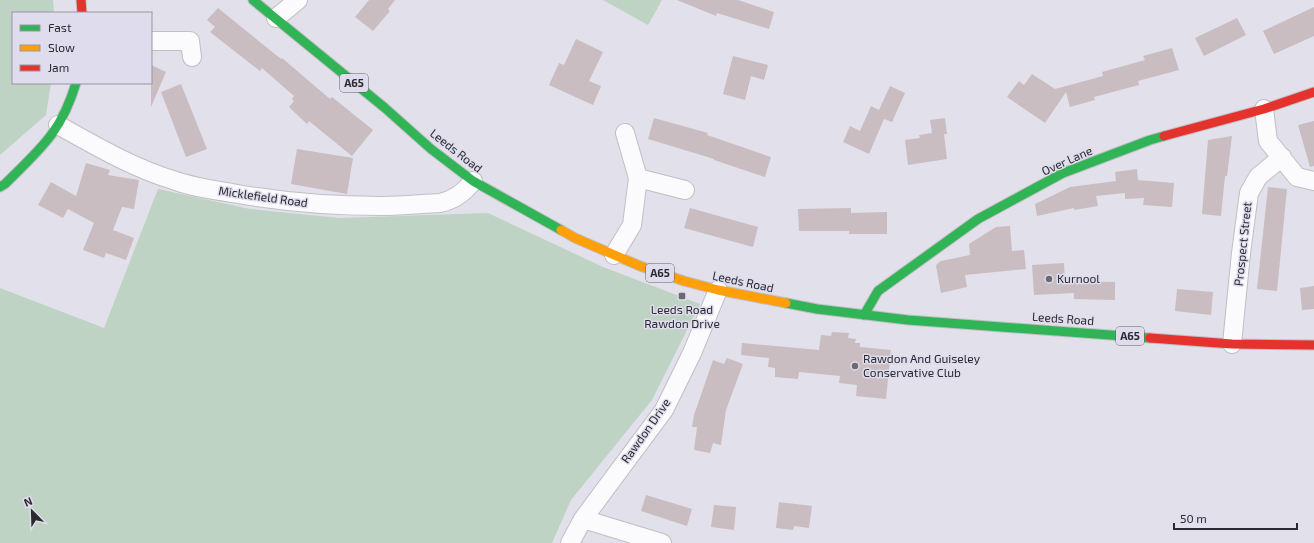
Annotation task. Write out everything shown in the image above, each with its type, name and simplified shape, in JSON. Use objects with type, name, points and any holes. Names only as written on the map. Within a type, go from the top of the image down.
[{"type":"main road","points":[[81,0],[82,12]]},
{"type":"main road","name":"Leeds Road","points":[[253,0],[385,108],[431,149],[473,181],[575,238],[640,266],[684,281],[718,290],[817,309],[908,320],[1232,344],[1314,345]]},
{"type":"main road","points":[[0,187],[5,184],[47,142],[68,105],[76,84]]},
{"type":"main road","name":"Over Lane","points":[[864,315],[878,291],[972,224],[1063,173],[1150,140],[1264,108],[1314,92]]},
{"type":"street","points":[[276,18],[298,0]]},
{"type":"street","points":[[152,41],[190,41],[192,57]]},
{"type":"street","points":[[1264,108],[1268,140],[1297,177],[1314,181]]},
{"type":"street","name":"Micklefield Road","points":[[58,125],[118,156],[173,181],[213,190],[287,201],[333,205],[376,206],[440,203],[447,202],[455,198],[466,190],[473,181]]},
{"type":"street","points":[[614,255],[632,225],[638,178],[625,132]]},
{"type":"street","name":"Prospect Street","points":[[1232,344],[1249,193],[1258,177],[1282,157]]},
{"type":"street","points":[[638,178],[685,190]]},
{"type":"street","name":"Rawdon Drive","points":[[570,543],[583,519],[664,410],[692,353],[718,290]]},
{"type":"street","points":[[583,519],[662,543]]},
{"type":"green space","points":[[0,0],[53,0],[54,12],[12,12],[12,84],[51,84],[46,115],[0,155]]},
{"type":"green space","points":[[603,0],[662,0],[648,25]]},
{"type":"green space","points":[[158,189],[250,209],[340,218],[488,213],[603,267],[700,304],[652,400],[571,500],[552,543],[0,543],[0,288],[104,328]]},
{"type":"building","points":[[369,0],[395,0],[388,9],[390,11],[373,31],[355,17]]},
{"type":"building","points":[[677,0],[738,0],[774,12],[769,29],[717,13],[716,16]]},
{"type":"building","points":[[1314,7],[1314,36],[1274,54],[1263,31]]},
{"type":"building","points":[[218,8],[281,59],[282,58],[330,99],[332,97],[373,130],[352,156],[309,121],[307,124],[289,107],[294,101],[292,99],[294,96],[262,68],[260,71],[210,32],[215,27],[207,20]]},
{"type":"building","points":[[1237,18],[1246,35],[1204,56],[1195,38]]},
{"type":"building","points":[[576,39],[603,52],[589,81],[601,86],[593,105],[549,85],[559,63],[564,65]]},
{"type":"building","points":[[1172,48],[1179,70],[1138,81],[1139,85],[1094,97],[1095,100],[1070,107],[1066,92],[1045,123],[1007,97],[1019,81],[1024,85],[1032,74],[1055,89],[1103,76],[1102,72],[1145,60],[1143,56]]},
{"type":"building","points":[[733,56],[768,65],[764,80],[751,76],[745,100],[723,94]]},
{"type":"building","points":[[152,65],[166,72],[151,107],[151,84]]},
{"type":"building","points":[[181,84],[207,149],[186,157],[161,92]]},
{"type":"building","points":[[890,86],[905,93],[892,122],[884,119],[869,154],[843,142],[850,126],[860,131],[871,106],[879,110]]},
{"type":"building","points":[[654,118],[708,133],[707,135],[771,157],[765,177],[714,159],[648,139]]},
{"type":"building","points":[[945,118],[947,134],[944,134],[947,159],[908,165],[905,140],[920,138],[919,135],[932,133],[930,120]]},
{"type":"building","points":[[1314,121],[1314,166],[1310,167],[1298,125]]},
{"type":"building","points":[[1232,136],[1227,176],[1225,176],[1221,216],[1202,214],[1208,140]]},
{"type":"building","points":[[297,149],[353,158],[347,194],[291,184]]},
{"type":"building","points":[[86,163],[110,170],[108,175],[139,180],[134,209],[122,207],[113,230],[134,238],[126,260],[106,253],[104,258],[83,250],[94,223],[68,209],[63,218],[38,205],[51,182],[76,196]]},
{"type":"building","points":[[1137,169],[1138,180],[1174,183],[1172,207],[1143,205],[1144,198],[1125,199],[1125,193],[1096,196],[1098,206],[1074,210],[1074,208],[1037,216],[1035,204],[1070,187],[1116,181],[1115,172]]},
{"type":"building","points":[[1268,187],[1287,189],[1277,291],[1257,289]]},
{"type":"building","points":[[690,208],[758,227],[753,247],[684,228]]},
{"type":"building","points":[[851,208],[851,213],[887,212],[887,234],[849,234],[849,231],[799,231],[798,209]]},
{"type":"building","points":[[1010,226],[1012,251],[1024,250],[1026,269],[965,275],[967,287],[941,293],[936,266],[937,264],[941,261],[970,255],[969,244],[996,227]]},
{"type":"building","points":[[1064,263],[1065,281],[1115,282],[1115,300],[1074,299],[1074,293],[1034,295],[1032,265]]},
{"type":"building","points":[[1314,286],[1314,309],[1302,310],[1300,288]]},
{"type":"building","points":[[1177,289],[1213,292],[1211,315],[1175,311]]},
{"type":"building","name":"Rawdon And Guiseley Conservative Club","points":[[832,332],[849,333],[848,338],[856,339],[855,343],[860,343],[860,347],[891,350],[886,399],[856,396],[857,385],[839,383],[840,376],[799,372],[798,379],[775,377],[775,368],[768,367],[769,358],[741,355],[742,343],[819,350],[821,335],[831,336]]},
{"type":"building","points":[[727,358],[743,364],[726,410],[721,445],[713,443],[710,453],[694,450],[697,427],[692,427],[694,415],[713,360],[724,364]]},
{"type":"building","points":[[646,495],[692,509],[687,526],[641,511]]},
{"type":"building","points":[[779,502],[812,506],[809,528],[794,526],[793,530],[776,528]]},
{"type":"building","points":[[714,505],[736,507],[734,530],[711,527]]},
{"type":"traffic: fast","points":[[253,0],[385,108],[431,149],[473,181],[561,230]]},
{"type":"traffic: fast","points":[[0,187],[5,184],[48,139],[64,115],[76,84]]},
{"type":"traffic: fast","points":[[864,315],[878,291],[978,219],[1063,173],[1164,136]]},
{"type":"traffic: fast","points":[[786,303],[817,309],[908,320],[1150,338]]},
{"type":"traffic: slow","points":[[561,230],[575,238],[640,266],[684,281],[718,290],[786,303]]},
{"type":"traffic: jam","points":[[81,0],[82,12]]},
{"type":"traffic: jam","points":[[1164,136],[1264,109],[1314,92]]},
{"type":"traffic: jam","points":[[1150,338],[1232,344],[1314,345]]},
{"type":"place","name":"Kurnool","points":[[1049,279]]},
{"type":"place","name":"Leeds Road Rawdon Drive","points":[[682,296]]},
{"type":"place","name":"Rawdon And Guiseley Conservative Club","points":[[855,366]]}]
